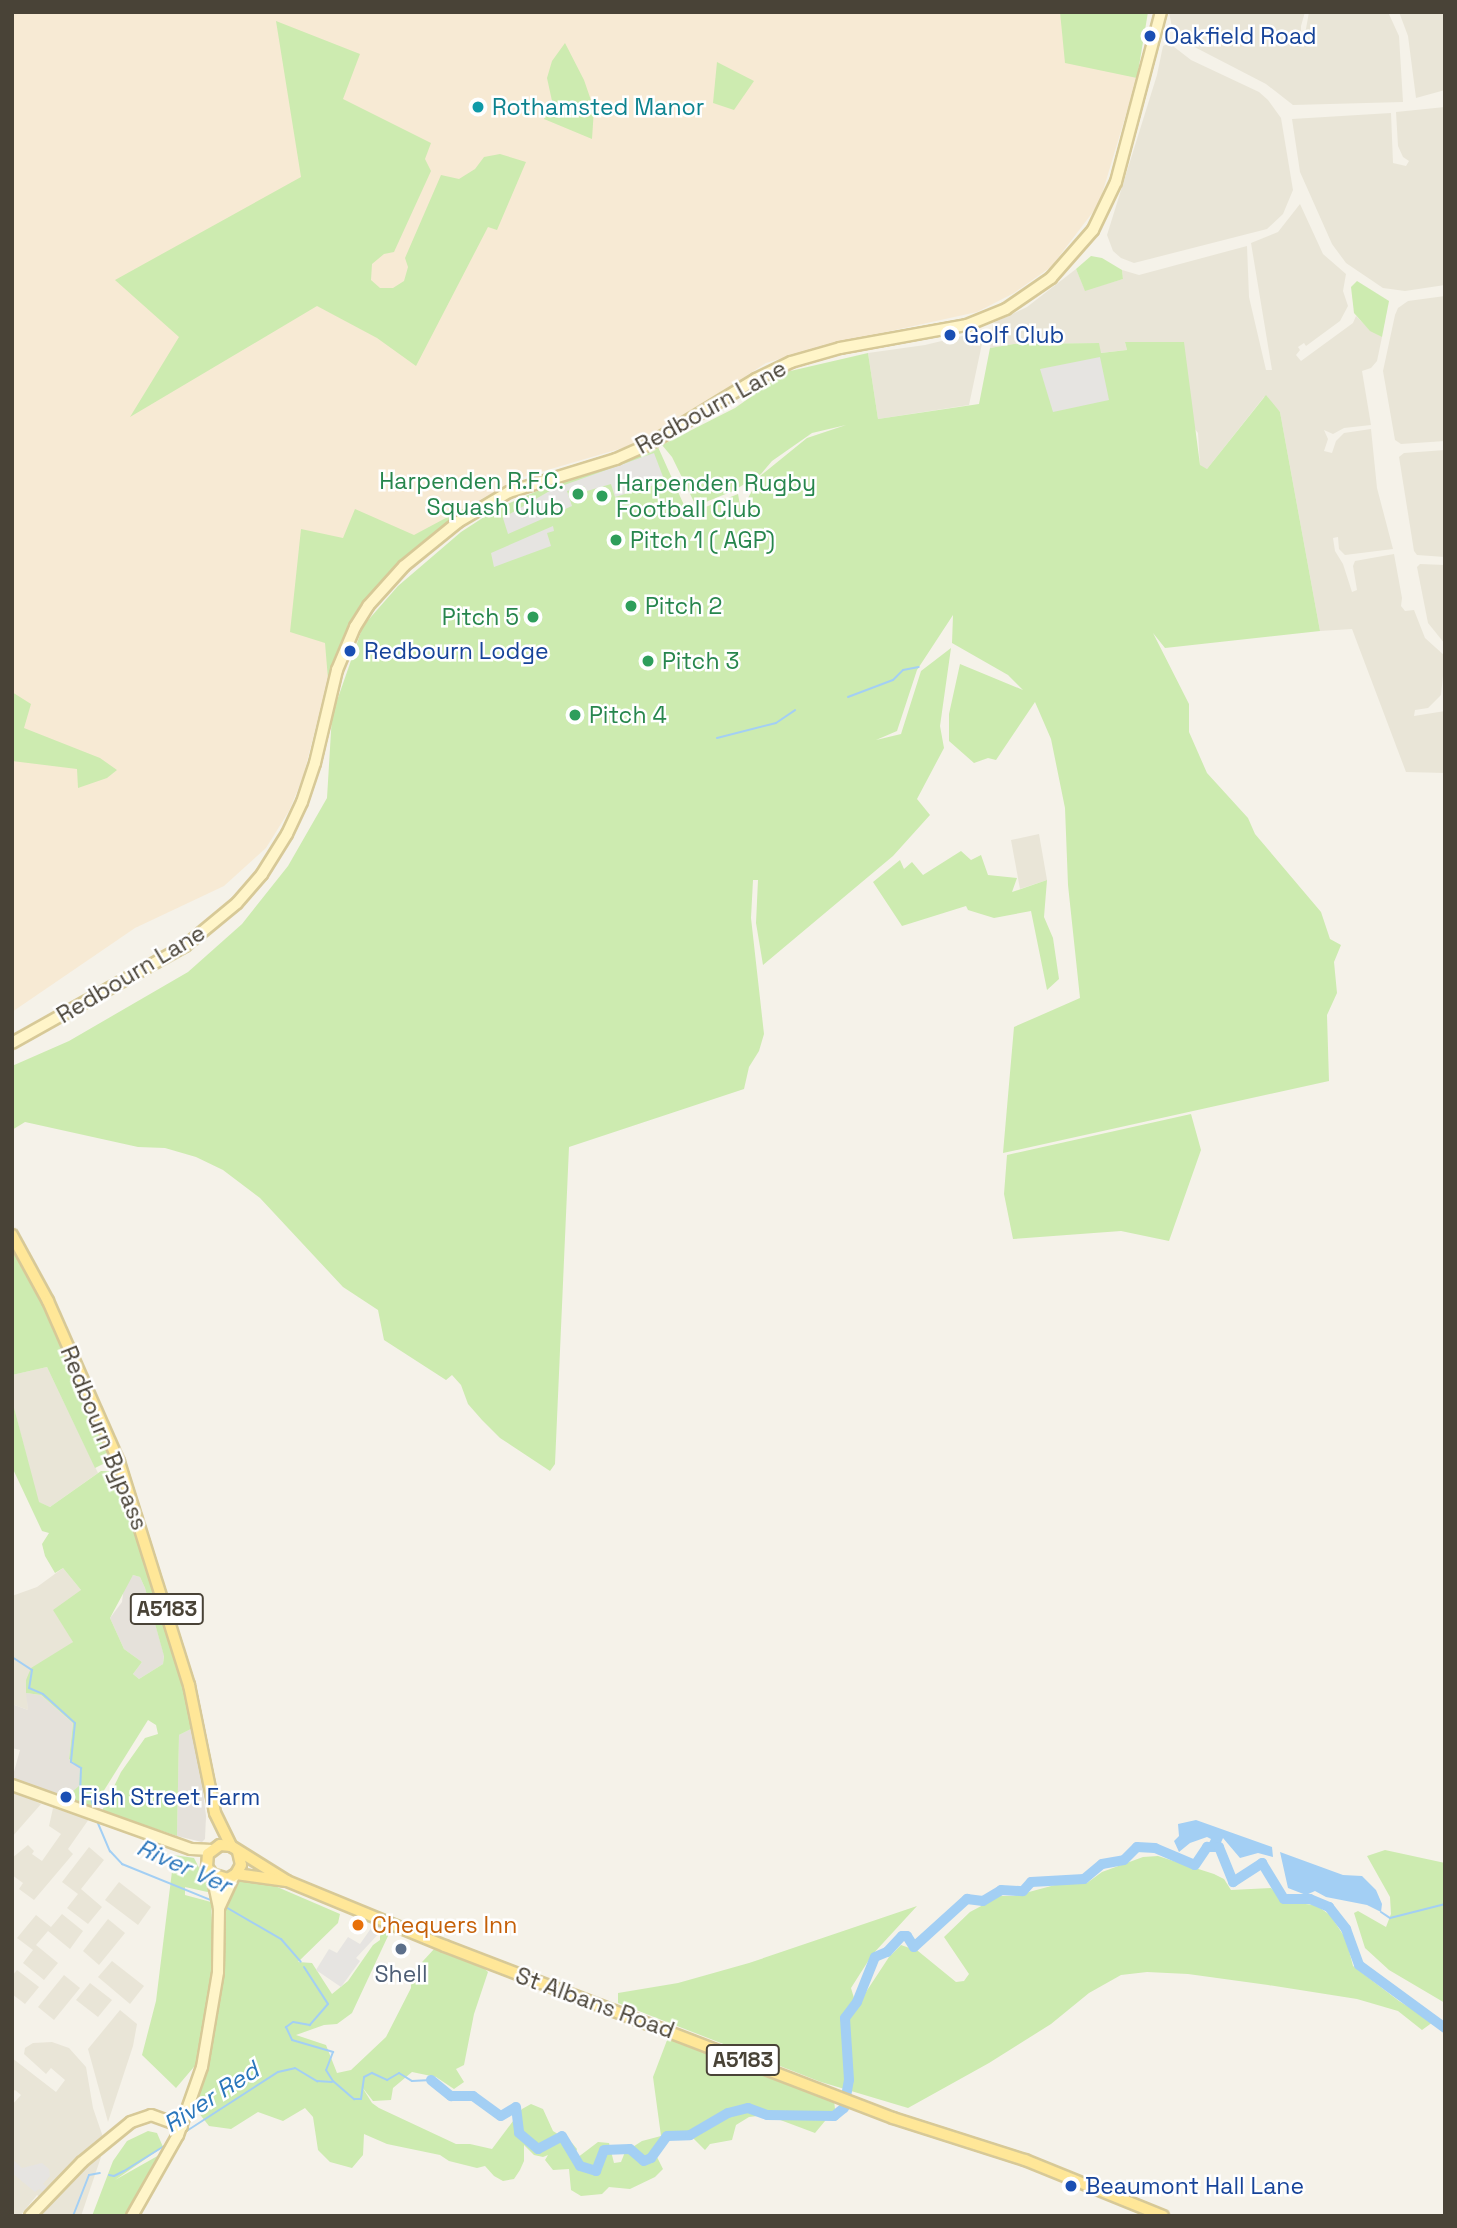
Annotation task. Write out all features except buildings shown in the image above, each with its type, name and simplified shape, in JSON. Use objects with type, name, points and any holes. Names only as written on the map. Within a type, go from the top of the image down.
[{"type":"main road","name":"Redbourn Lane","points":[[12,1043],[185,946],[237,902],[262,874],[287,834],[302,802],[315,763],[337,670],[355,627],[368,606],[404,566],[458,522],[486,503],[517,489],[635,451],[791,362],[839,348],[967,325],[1006,309],[1051,278],[1079,250],[1106,207],[1116,181],[1161,12]]},
{"type":"main road","name":"Redbourn Bypass","points":[[12,1235],[48,1301],[127,1486],[190,1685],[215,1813],[212,1849]]},
{"type":"main road","points":[[12,1785],[191,1849],[234,1849],[241,1865],[219,1901]]},
{"type":"main road","name":"Redbourn Bypass","points":[[215,1813],[234,1849]]},
{"type":"main road","points":[[191,1849],[210,1871],[221,1879],[235,1875]]},
{"type":"main road","points":[[132,2216],[180,2130],[199,2079],[213,2015],[218,1972],[219,1901],[210,1871],[212,1849]]},
{"type":"main road","name":"St Albans Road","points":[[234,1849],[287,1881],[545,1986],[835,2096],[1025,2160],[1163,2216]]},
{"type":"main road","name":"St Albans Road","points":[[235,1875],[287,1881]]},
{"type":"main road","points":[[30,2216],[89,2156],[131,2122],[151,2115],[180,2130]]},
{"type":"shaded area","points":[[12,12],[1117,12],[1137,78],[1099,204],[1051,267],[1014,293],[977,312],[818,347],[766,363],[672,424],[626,447],[520,478],[472,504],[408,559],[352,622],[328,679],[303,777],[289,811],[266,848],[224,886],[135,928],[12,1012]]},
{"type":"shaded area","points":[[1169,12],[1305,12],[1301,26],[1301,40],[1304,40],[1309,12],[1388,12],[1399,36],[1403,102],[1293,105],[1266,84],[1181,40],[1172,27]]},
{"type":"shaded area","points":[[1399,12],[1445,12],[1445,90],[1416,98],[1408,36]]},
{"type":"shaded area","points":[[1169,43],[1191,60],[1259,92],[1268,100],[1281,118],[1293,190],[1283,214],[1267,229],[1134,263],[1121,258],[1113,251],[1107,235],[1157,75],[1163,46]]},
{"type":"shaded area","points":[[1445,107],[1445,285],[1405,291],[1383,288],[1346,263],[1332,244],[1300,172],[1292,119],[1391,113],[1393,163],[1406,166],[1409,161],[1403,157],[1398,146],[1396,112]]},
{"type":"shaded area","points":[[1300,204],[1323,254],[1346,274],[1343,291],[1348,306],[1340,321],[1306,346],[1304,343],[1298,347],[1300,350],[1296,355],[1301,361],[1353,323],[1356,316],[1382,337],[1377,361],[1371,368],[1362,371],[1371,425],[1344,428],[1333,434],[1324,430],[1328,439],[1324,451],[1332,453],[1336,441],[1344,433],[1371,429],[1377,488],[1393,549],[1345,555],[1339,549],[1338,537],[1333,538],[1335,551],[1343,564],[1352,592],[1357,590],[1353,566],[1355,561],[1394,554],[1401,606],[1405,611],[1414,610],[1425,638],[1445,656],[1441,695],[1428,708],[1415,710],[1414,716],[1445,711],[1445,773],[1406,772],[1352,629],[1320,631],[1280,412],[1264,397],[1207,469],[1200,466],[1198,433],[1125,342],[1127,350],[1100,353],[1098,343],[1014,344],[990,348],[993,323],[1027,307],[1076,269],[1085,290],[1123,279],[1122,270],[1139,275],[1247,246],[1249,297],[1266,370],[1272,370],[1251,243],[1278,232]]},
{"type":"shaded area","points":[[1445,296],[1445,441],[1401,444],[1395,440],[1383,371],[1395,315],[1398,308],[1408,301]]},
{"type":"shaded area","points":[[975,333],[981,334],[983,339],[969,405],[878,419],[868,353],[925,345]]},
{"type":"shaded area","points":[[1100,357],[1109,400],[1053,412],[1040,369]]},
{"type":"shaded area","points":[[1445,450],[1445,557],[1417,555],[1414,551],[1399,457],[1404,453]]},
{"type":"shaded area","points":[[654,453],[665,482],[615,497],[611,484],[587,491],[584,486],[567,491],[572,506],[508,534],[503,518],[553,489]]},
{"type":"shaded area","points":[[553,526],[554,531],[547,533],[551,546],[494,567],[491,553]]},
{"type":"shaded area","points":[[1420,564],[1445,565],[1445,644],[1428,623],[1417,567]]},
{"type":"shaded area","points":[[1039,834],[1047,880],[1020,889],[1011,840]]},
{"type":"shaded area","points":[[47,1367],[98,1473],[50,1507],[38,1502],[12,1400],[12,1375]]},
{"type":"shaded area","points":[[63,1568],[81,1590],[73,1642],[26,1680],[28,1710],[12,1704],[12,1596],[37,1587]]},
{"type":"shaded area","points":[[133,1575],[140,1577],[145,1588],[164,1655],[163,1664],[139,1679],[133,1674],[142,1662],[124,1649],[110,1618],[122,1602],[124,1586]]},
{"type":"shaded area","points":[[26,1693],[41,1695],[73,1723],[69,1759],[80,1768],[79,1787],[65,1798],[12,1779],[20,1750],[12,1748],[12,1704],[28,1710]]},
{"type":"shaded area","points":[[195,1727],[206,1816],[205,1839],[202,1842],[177,1836],[179,1735]]},
{"type":"shaded area","points":[[12,1790],[41,1804],[12,1837]]},
{"type":"shaded area","points":[[53,1808],[89,1819],[68,1849],[73,1854],[34,1900],[19,1889],[23,1883],[12,1875],[12,1858],[28,1845],[34,1851],[32,1854],[42,1861],[61,1834],[49,1826]]},
{"type":"shaded area","points":[[89,1847],[104,1860],[81,1889],[102,1907],[88,1924],[67,1908],[78,1894],[62,1882]]},
{"type":"shaded area","points":[[119,1882],[151,1907],[138,1925],[105,1900]]},
{"type":"shaded area","points":[[62,1914],[83,1931],[70,1949],[48,1931],[36,1945],[58,1963],[44,1980],[23,1963],[33,1950],[17,1938],[36,1915],[51,1927]]},
{"type":"shaded area","points":[[108,1919],[125,1933],[99,1965],[83,1951]]},
{"type":"shaded area","points":[[374,1924],[383,1929],[356,1958],[360,1961],[341,1987],[316,1970],[329,1949],[337,1953],[348,1937],[360,1944]]},
{"type":"shaded area","points":[[112,1961],[144,1986],[130,2004],[98,1977]]},
{"type":"shaded area","points":[[17,1970],[39,1987],[25,2004],[12,1994],[12,1976]]},
{"type":"shaded area","points":[[64,1975],[80,1988],[54,2020],[38,2007]]},
{"type":"shaded area","points":[[90,1983],[112,2000],[98,2017],[76,2000]]},
{"type":"shaded area","points":[[120,2010],[137,2024],[133,2046],[108,2122],[88,2049]]},
{"type":"shaded area","points":[[52,2042],[69,2048],[86,2067],[93,2108],[103,2137],[41,2198],[37,2195],[20,2216],[12,2216],[12,2105],[21,2095],[15,2090],[12,2092],[12,2058],[56,2092],[65,2080],[51,2068],[46,2074],[24,2054],[25,2048],[33,2043]]},
{"type":"shaded area","points":[[94,2156],[101,2157],[81,2216],[37,2216]]},
{"type":"shaded area","points":[[14,2161],[22,2168],[42,2163],[49,2169],[50,2176],[43,2184],[48,2188],[44,2193],[39,2189],[35,2192],[12,2173]]},
{"type":"green space","points":[[1060,12],[1148,12],[1137,78],[1065,63]]},
{"type":"green space","points":[[276,21],[360,54],[343,99],[431,143],[425,159],[431,171],[394,252],[384,254],[372,264],[371,280],[380,288],[393,288],[404,281],[408,267],[405,258],[441,175],[459,179],[475,169],[484,157],[500,154],[526,162],[497,230],[488,227],[416,366],[377,338],[317,306],[130,417],[179,337],[115,280],[301,177]]},
{"type":"green space","points":[[565,43],[584,80],[594,109],[592,139],[544,119],[552,101],[547,78],[552,61]]},
{"type":"green space","points":[[717,62],[754,81],[734,110],[713,103]]},
{"type":"green space","points":[[1091,256],[1102,258],[1122,270],[1123,279],[1085,291],[1076,269]]},
{"type":"green space","points":[[1357,281],[1389,301],[1382,337],[1370,331],[1354,313],[1351,287]]},
{"type":"green space","points":[[1125,342],[1184,342],[1200,465],[1207,469],[1266,395],[1280,412],[1320,631],[1165,648],[1153,633],[1189,704],[1189,732],[1207,773],[1248,818],[1255,834],[1321,912],[1330,939],[1341,945],[1334,962],[1337,993],[1327,1015],[1329,1081],[1003,1153],[1014,1027],[1080,998],[1068,885],[1065,808],[1051,739],[1035,702],[996,760],[988,758],[974,763],[949,741],[949,714],[960,664],[1023,690],[1008,675],[952,643],[953,615],[917,670],[897,731],[876,740],[901,734],[921,671],[951,648],[940,726],[944,748],[917,799],[930,815],[893,856],[763,965],[756,923],[758,880],[753,880],[751,918],[764,1034],[759,1051],[749,1067],[744,1089],[569,1147],[555,1464],[550,1471],[500,1438],[468,1404],[461,1385],[452,1375],[446,1380],[384,1340],[378,1310],[343,1287],[260,1198],[223,1170],[196,1157],[165,1148],[138,1147],[25,1122],[12,1130],[12,1066],[69,1041],[188,972],[242,924],[288,866],[327,798],[332,715],[363,626],[398,586],[461,532],[498,508],[544,488],[658,447],[688,514],[738,494],[741,511],[760,476],[807,438],[846,425],[812,433],[772,461],[761,474],[733,491],[696,506],[672,457],[662,445],[735,408],[786,372],[868,353],[878,419],[979,404],[990,348],[1014,344],[1099,343],[1101,353],[1127,350]]},
{"type":"green space","points":[[472,504],[408,559],[352,622],[328,679],[325,643],[290,632],[301,529],[343,538],[355,509],[414,535]]},
{"type":"green space","points":[[12,692],[31,704],[24,728],[100,758],[117,770],[107,778],[78,788],[77,769],[12,761]]},
{"type":"green space","points":[[961,851],[971,860],[981,855],[988,875],[1017,878],[1012,892],[1047,880],[1044,917],[1053,938],[1059,979],[1047,990],[1031,911],[994,918],[968,910],[966,906],[902,926],[873,882],[900,860],[904,869],[912,862],[923,875]]},
{"type":"green space","points":[[1191,1114],[1201,1150],[1169,1241],[1121,1231],[1013,1239],[1004,1194],[1007,1155]]},
{"type":"green space","points":[[12,1245],[35,1282],[109,1454],[105,1463],[95,1468],[47,1367],[12,1375]]},
{"type":"green space","points":[[12,1400],[39,1502],[50,1507],[101,1471],[111,1471],[120,1484],[143,1542],[195,1727],[179,1735],[177,1836],[102,1811],[121,1772],[145,1738],[158,1734],[156,1725],[148,1720],[93,1808],[65,1798],[79,1786],[80,1768],[69,1759],[73,1723],[41,1695],[26,1693],[26,1680],[31,1668],[73,1642],[53,1610],[81,1590],[63,1568],[55,1573],[45,1556],[42,1544],[49,1533],[42,1531],[12,1467]],"holes":[[[133,1575],[140,1577],[164,1656],[163,1664],[139,1679],[133,1674],[142,1662],[124,1649],[110,1618]]]},
{"type":"green space","points":[[1385,1850],[1445,1863],[1445,2003],[1389,1970],[1365,1948],[1354,1913],[1358,1911],[1386,1927],[1391,1914],[1390,1897],[1367,1856]]},
{"type":"green space","points":[[174,1855],[194,1858],[212,1893],[185,1887],[185,1895],[211,1902],[213,1948],[211,1993],[199,2061],[176,2088],[142,2055],[156,2001]]},
{"type":"green space","points":[[1158,1856],[1214,1874],[1224,1879],[1231,1890],[1271,1888],[1284,1902],[1316,1905],[1330,1915],[1346,1939],[1353,1966],[1399,2001],[1433,2022],[1422,2030],[1398,2011],[1357,1999],[1268,1985],[1188,1974],[1147,1972],[1121,1975],[1089,1993],[1051,2024],[989,2063],[908,2108],[821,2082],[618,2003],[618,1993],[678,1983],[749,1963],[917,1906],[872,1955],[851,1988],[854,1998],[864,1995],[889,1957],[901,1945],[918,1951],[956,1982],[964,1981],[969,1974],[944,1937],[970,1912],[1000,1896],[1014,1896],[1066,1882],[1087,1883],[1102,1872],[1143,1857]]},
{"type":"green space","points":[[242,1876],[268,1883],[340,1914],[338,1923],[298,1962],[312,1963],[332,1994],[348,1981],[373,1945],[380,1940],[380,1934],[388,1929],[388,1936],[352,2013],[337,2024],[324,2025],[296,2035],[326,2045],[337,2073],[351,2070],[386,2037],[411,1988],[411,1974],[435,1948],[479,1964],[488,1972],[474,2014],[464,2065],[456,2069],[464,2082],[454,2089],[436,2077],[412,2072],[393,2088],[391,2100],[373,2101],[362,2087],[372,2103],[379,2108],[456,2144],[492,2149],[522,2109],[531,2104],[543,2109],[553,2131],[577,2149],[573,2161],[598,2142],[609,2143],[614,2163],[621,2162],[625,2152],[642,2141],[661,2136],[653,2077],[669,2035],[686,2040],[717,2056],[775,2065],[833,2091],[835,2109],[815,2133],[767,2115],[749,2117],[736,2125],[732,2140],[710,2144],[705,2150],[693,2138],[662,2137],[657,2157],[663,2169],[655,2177],[630,2189],[609,2187],[602,2194],[581,2196],[571,2190],[569,2169],[553,2170],[545,2160],[548,2155],[534,2155],[524,2145],[524,2161],[520,2170],[514,2179],[503,2181],[485,2166],[477,2168],[449,2161],[440,2155],[387,2144],[364,2134],[363,2155],[352,2168],[330,2162],[318,2150],[313,2117],[305,2108],[283,2121],[258,2112],[231,2129],[209,2126],[195,2108],[208,2070],[219,2008],[224,1950],[222,1931],[227,1901],[232,1887]]},
{"type":"green space","points":[[148,2131],[157,2133],[163,2147],[115,2180],[161,2154],[126,2216],[92,2216],[113,2161],[127,2141]]},
{"type":"water","points":[[1196,1820],[1272,1847],[1273,1857],[1258,1853],[1240,1858],[1223,1838],[1219,1847],[1207,1847],[1211,1839],[1207,1837],[1190,1843],[1179,1852],[1174,1841],[1179,1836],[1178,1824]]},
{"type":"water","points":[[1280,1852],[1343,1875],[1362,1876],[1376,1890],[1382,1904],[1381,1912],[1367,1905],[1326,1897],[1315,1891],[1306,1895],[1288,1888]]},
{"type":"waterway","points":[[848,697],[893,680],[903,670],[919,667]]},
{"type":"waterway","points":[[717,738],[776,723],[795,710]]},
{"type":"waterway","name":"River Ver","points":[[12,1657],[32,1670],[29,1688],[43,1694],[75,1723],[71,1762],[81,1768],[80,1793],[91,1798],[94,1809]]},
{"type":"waterway","name":"River Ver","points":[[97,1821],[110,1851],[122,1864],[213,1901]]},
{"type":"waterway","name":"River Ver","points":[[431,2080],[451,2096],[473,2096],[501,2116],[516,2107],[519,2133],[538,2149],[562,2136],[580,2166],[596,2171],[604,2150],[630,2149],[644,2161],[651,2158],[667,2136],[690,2135],[728,2113],[748,2108],[767,2115],[834,2116],[844,2108],[849,2080],[845,2018],[857,2002],[875,1957],[887,1952],[902,1936],[907,1936],[914,1947],[967,1899],[983,1901],[1001,1890],[1023,1891],[1031,1882],[1084,1879],[1102,1864],[1124,1860],[1137,1847],[1155,1848],[1195,1865],[1207,1847],[1219,1847],[1233,1882],[1262,1863],[1284,1899],[1310,1899],[1329,1907],[1346,1929],[1359,1965],[1445,2028]]},
{"type":"waterway","points":[[1381,1912],[1390,1918],[1445,1904]]},
{"type":"waterway","name":"River Ver","points":[[224,1906],[281,1939],[301,1962]]},
{"type":"waterway","name":"River Ver","points":[[304,1967],[328,2004],[310,2025],[293,2022],[286,2027],[292,2040],[333,2052],[326,2070],[333,2081],[354,2099],[361,2099],[364,2077],[372,2073],[387,2080],[399,2073],[412,2081],[431,2080]]},
{"type":"waterway","name":"River Red","points":[[182,2134],[278,2072],[295,2068],[317,2081],[332,2082]]},
{"type":"waterway","name":"River Red","points":[[109,2175],[114,2176],[124,2171],[169,2143]]},
{"type":"waterway","name":"River Red","points":[[73,2216],[89,2175],[100,2173]]},
{"type":"place","name":"Oakfield Road","points":[[1150,36]]},
{"type":"place","name":"Rothamsted Manor","points":[[478,107]]},
{"type":"place","name":"Golf Club","points":[[950,335]]},
{"type":"place","name":"Harpenden R.F.C. Squash Club","points":[[578,494]]},
{"type":"place","name":"Harpenden Rugby Football Club","points":[[602,496]]},
{"type":"place","name":"Pitch 1 ( AGP)","points":[[616,540]]},
{"type":"place","name":"Pitch 2","points":[[631,606]]},
{"type":"place","name":"Pitch 5","points":[[533,617]]},
{"type":"place","name":"Redbourn Lodge","points":[[350,651]]},
{"type":"place","name":"Pitch 3","points":[[648,661]]},
{"type":"place","name":"Pitch 4","points":[[575,715]]},
{"type":"place","name":"Fish Street Farm","points":[[66,1797]]},
{"type":"place","name":"Chequers Inn","points":[[358,1925]]},
{"type":"place","name":"Shell","points":[[401,1949]]},
{"type":"place","name":"Beaumont Hall Lane","points":[[1071,2186]]}]
